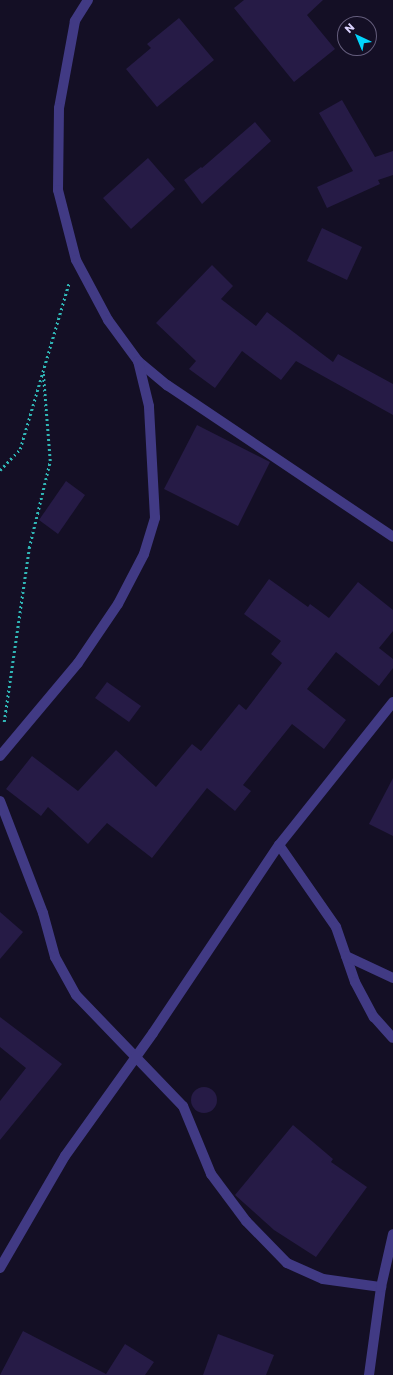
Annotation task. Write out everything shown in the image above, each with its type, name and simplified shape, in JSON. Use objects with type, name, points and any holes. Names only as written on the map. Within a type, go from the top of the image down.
[{"type":"street","points":[[88,0],[75,21],[59,108],[58,190],[76,260],[108,320],[138,361],[167,385],[393,537]]},
{"type":"street","points":[[0,756],[78,663],[118,604],[144,554],[154,518],[149,406],[138,361]]},
{"type":"street","points":[[0,1268],[65,1156],[135,1059],[279,845],[393,702]]},
{"type":"street","points":[[0,801],[43,913],[55,957],[76,995],[135,1059],[183,1106],[211,1174],[246,1221],[287,1263],[323,1279],[381,1287]]},
{"type":"street","points":[[279,845],[336,927],[355,982],[374,1017],[393,1038]]},
{"type":"street","points":[[346,956],[393,978]]},
{"type":"street","points":[[369,1375],[381,1287],[393,1234]]},
{"type":"path","points":[[0,470],[20,449],[76,260]]},
{"type":"path","points":[[3,728],[29,548],[50,461],[42,373]]},
{"type":"building","points":[[244,0],[323,0],[307,15],[335,49],[294,82],[234,8]]},
{"type":"building","points":[[179,18],[214,60],[157,107],[126,69],[151,48],[147,44]]},
{"type":"building","points":[[342,100],[375,157],[393,151],[393,175],[378,180],[380,184],[327,208],[317,187],[353,171],[319,113]]},
{"type":"building","points":[[255,122],[271,141],[202,204],[184,180],[201,167],[202,168]]},
{"type":"building","points":[[148,158],[175,189],[131,229],[103,198]]},
{"type":"building","points":[[322,228],[362,247],[347,280],[307,261]]},
{"type":"building","points":[[212,265],[233,286],[221,299],[256,326],[267,312],[333,362],[338,354],[393,384],[393,415],[296,361],[281,380],[242,351],[215,388],[189,369],[196,361],[156,323]]},
{"type":"building","points":[[197,425],[270,462],[238,526],[164,489]]},
{"type":"building","points":[[66,481],[85,495],[58,534],[39,520]]},
{"type":"building","points":[[269,579],[308,607],[310,604],[329,618],[358,582],[393,610],[393,631],[379,648],[393,659],[393,668],[379,686],[336,652],[307,689],[346,720],[324,749],[292,724],[243,785],[251,791],[235,811],[207,788],[152,858],[107,823],[88,844],[48,807],[41,816],[6,789],[32,756],[78,791],[116,750],[156,787],[192,744],[201,751],[239,704],[246,710],[282,663],[271,654],[281,641],[244,614]]},
{"type":"building","points":[[107,682],[141,706],[129,722],[95,698]]},
{"type":"building","points":[[393,778],[393,836],[369,824]]},
{"type":"building","points":[[0,912],[23,932],[0,959]]},
{"type":"building","points":[[0,1017],[62,1064],[0,1140],[0,1101],[26,1068],[0,1047]]},
{"type":"building","points":[[204,1087],[213,1091],[217,1100],[213,1109],[204,1113],[195,1109],[191,1100],[195,1091]]},
{"type":"building","points":[[293,1125],[333,1159],[331,1162],[367,1187],[316,1257],[274,1230],[235,1195]]},
{"type":"building","points":[[23,1331],[106,1374],[125,1344],[154,1362],[145,1375],[0,1375]]},
{"type":"building","points":[[218,1334],[274,1355],[266,1375],[203,1375]]}]
